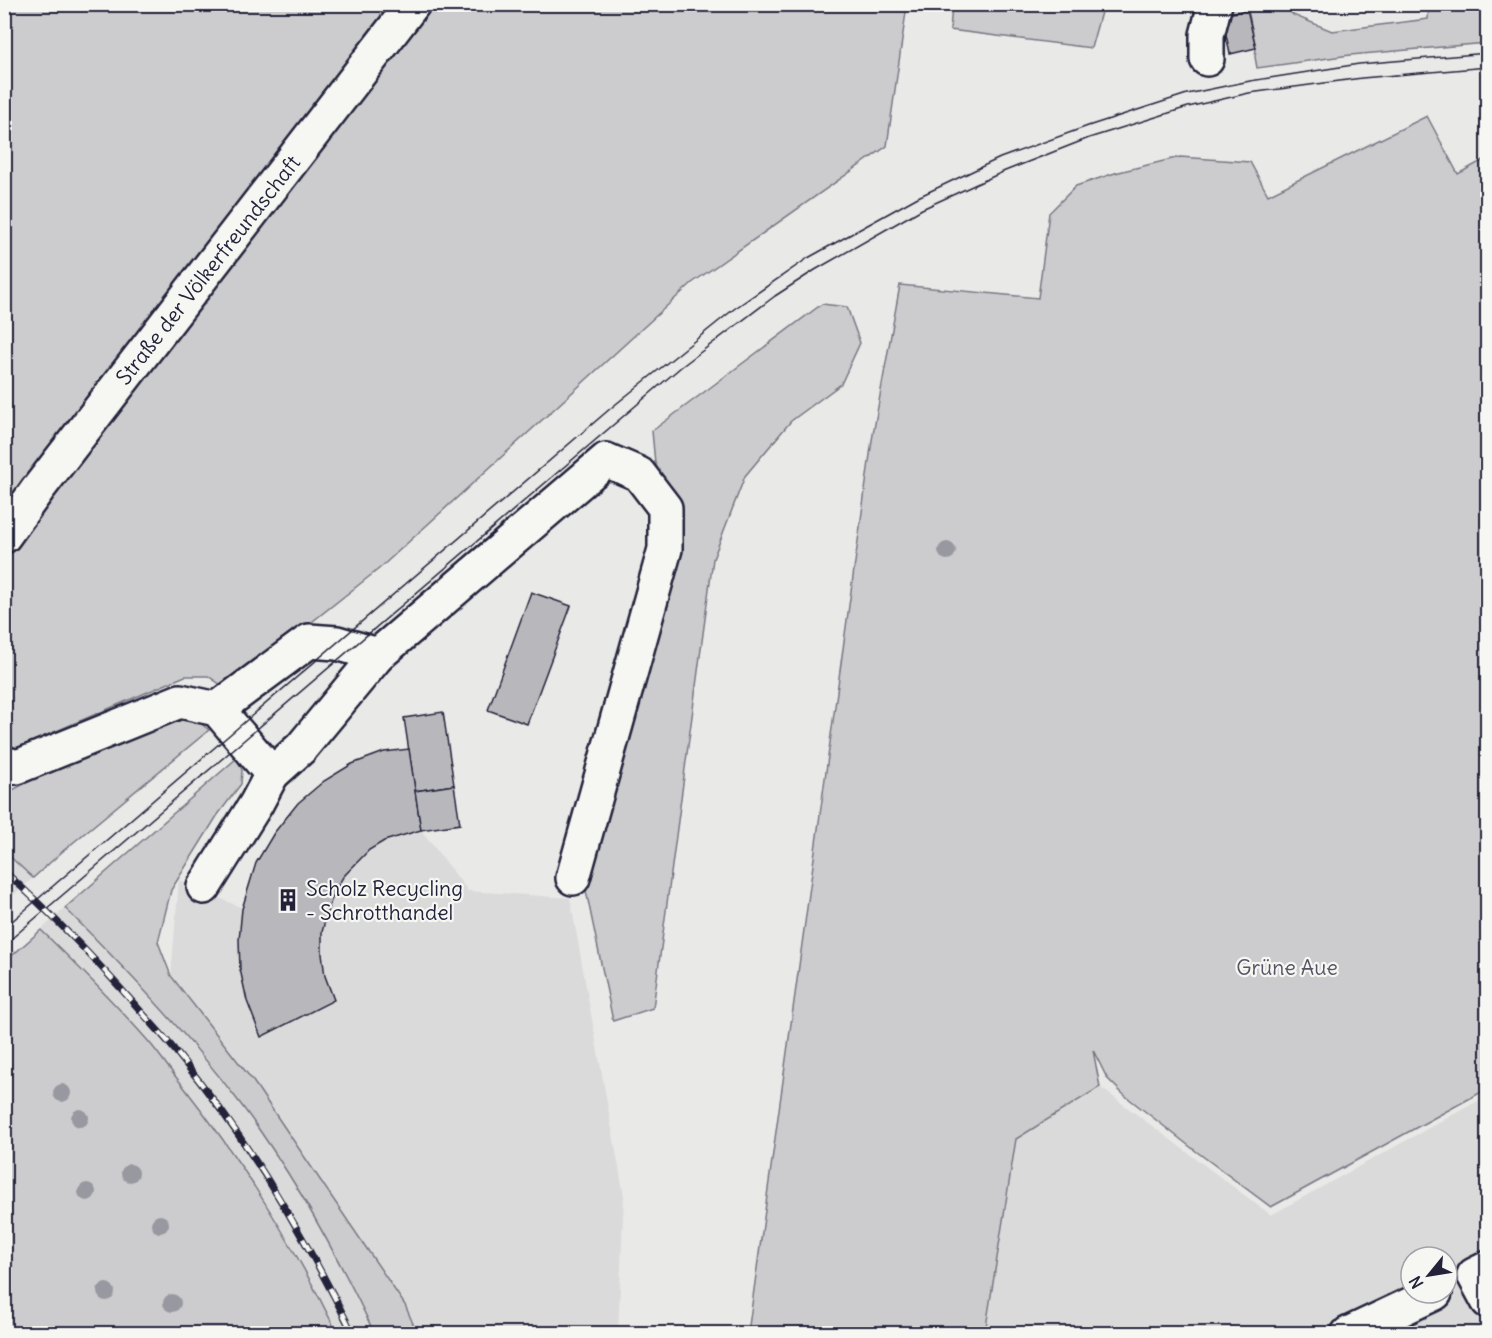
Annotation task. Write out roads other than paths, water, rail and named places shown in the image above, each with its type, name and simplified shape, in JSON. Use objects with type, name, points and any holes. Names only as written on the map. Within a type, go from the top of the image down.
[{"type":"main road","name":"Straße der Völkerfreundschaft","points":[[4,536],[413,4]]},
{"type":"main road","points":[[1206,59],[1207,35],[1215,4]]},
{"type":"main road","points":[[204,887],[272,774],[301,748],[378,655],[606,460],[639,474],[665,508],[665,549],[573,878]]},
{"type":"main road","points":[[217,709],[309,640],[337,643],[378,655]]},
{"type":"main road","points":[[4,763],[17,767],[180,701],[217,709],[272,774]]},
{"type":"main road","points":[[1348,1334],[1410,1305]]},
{"type":"tram line","points":[[4,928],[611,408],[734,309],[808,258],[918,197],[1000,158],[1187,94],[1250,81],[1359,64],[1488,53]]},
{"type":"tram line","points":[[4,945],[681,367],[775,296],[815,270],[922,209],[1005,171],[1089,138],[1188,107],[1249,93],[1362,78],[1488,67]]},
{"type":"railway","points":[[4,871],[106,972],[168,1041],[203,1085],[273,1188],[315,1260],[353,1334]]},
{"type":"place","name":"Scholz Recycling - Schrotthandel","points":[[288,900]]},
{"type":"park label","name":"Grüne Aue","points":[[1287,967]]}]
